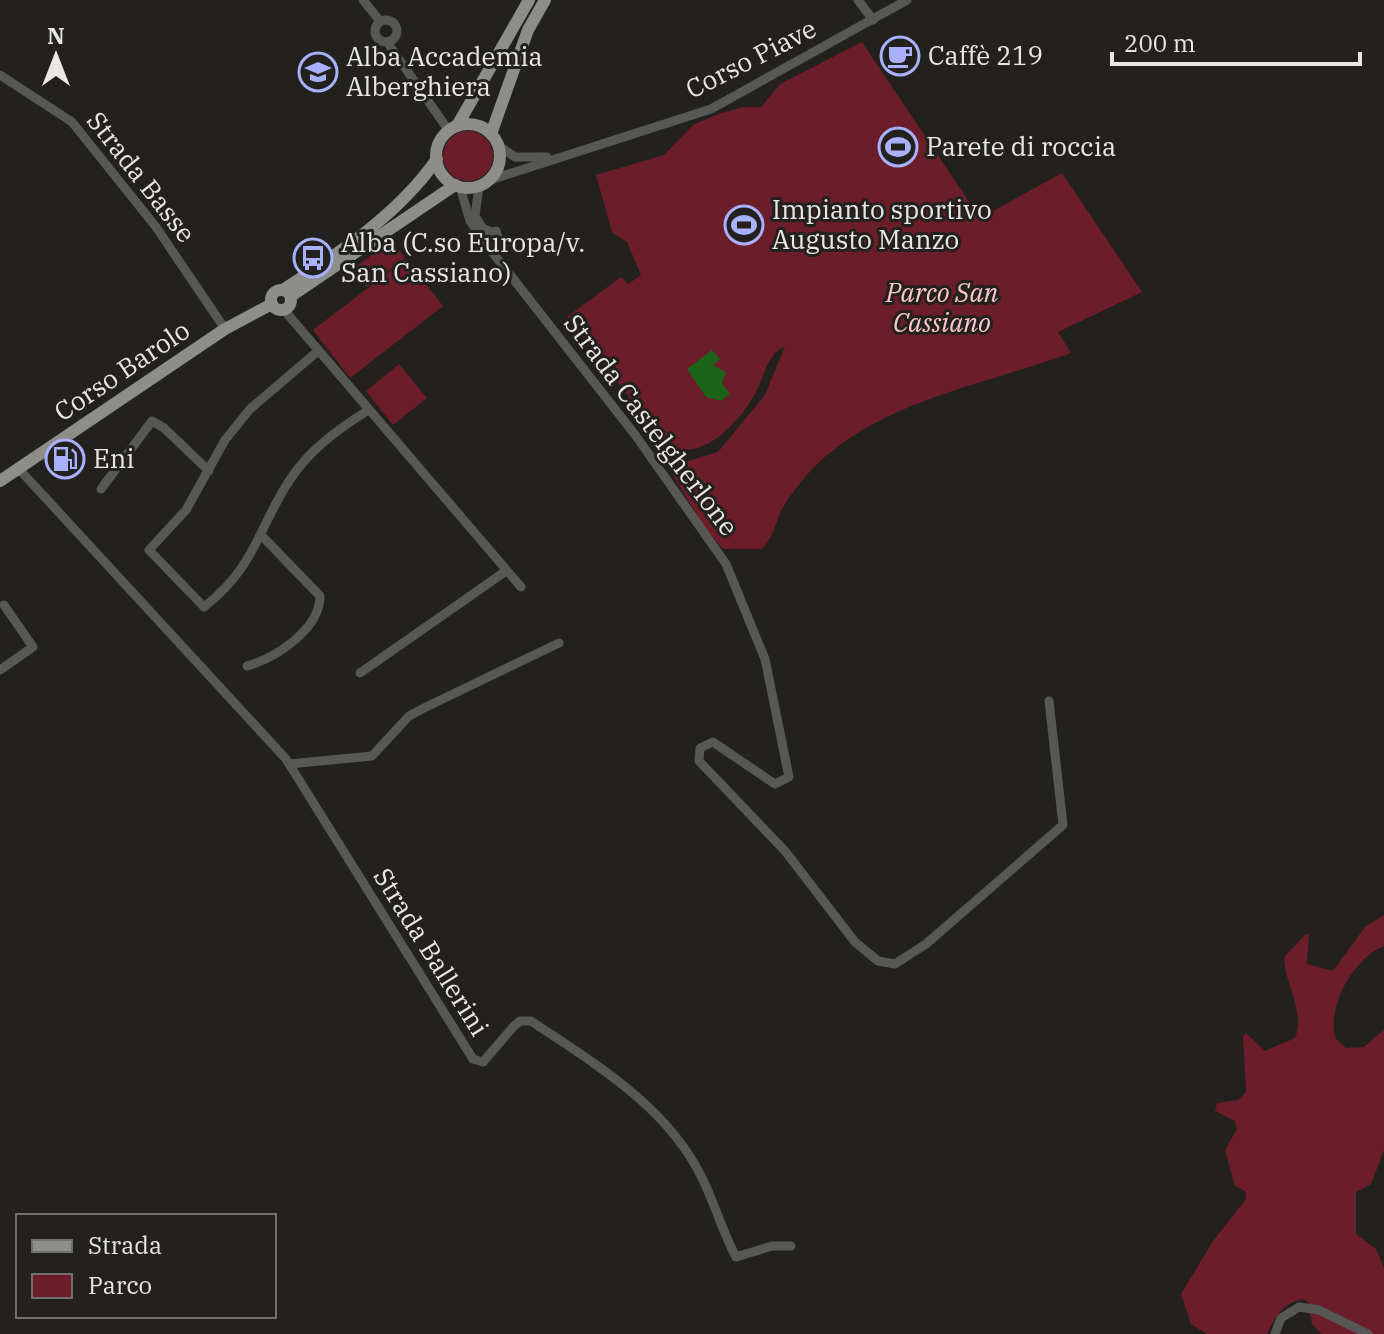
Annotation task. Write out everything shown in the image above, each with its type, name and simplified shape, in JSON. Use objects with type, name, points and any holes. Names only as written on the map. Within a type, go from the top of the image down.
[{"type":"main road","points":[[287,293],[379,221],[416,187],[437,159],[440,142],[453,128],[529,0]]},
{"type":"main road","points":[[491,134],[528,30],[545,0]]},
{"type":"main road","points":[[287,293],[291,303],[284,310],[272,304],[274,292],[287,293],[457,186],[484,183],[499,164],[499,146],[491,134],[476,125],[453,128]]},
{"type":"main road","points":[[437,159],[442,174],[457,186]]},
{"type":"main road","name":"Corso Barolo","points":[[0,481],[225,329],[272,304]]},
{"type":"street","points":[[363,0],[380,21]]},
{"type":"street","points":[[858,0],[873,20]]},
{"type":"street","name":"Corso Piave","points":[[562,155],[711,109],[904,1]]},
{"type":"street","points":[[380,21],[389,20],[397,26],[396,37],[387,42]]},
{"type":"street","points":[[380,21],[375,34],[387,42],[453,128]]},
{"type":"street","name":"Strada Basse","points":[[0,75],[72,122],[156,227],[225,329]]},
{"type":"street","points":[[499,146],[515,157],[534,159],[562,155]]},
{"type":"street","points":[[490,244],[500,235],[483,229],[475,216],[484,183],[562,155]]},
{"type":"street","points":[[457,186],[470,221],[490,244]]},
{"type":"street","points":[[490,231],[490,244]]},
{"type":"street","name":"Strada Castelgherlone","points":[[490,244],[636,436],[726,564],[765,659],[789,777],[775,784],[713,742],[700,748],[699,761],[785,851],[855,942],[878,961],[895,964],[926,944],[1063,825],[1049,701]]},
{"type":"street","points":[[284,310],[367,411],[521,587]]},
{"type":"street","points":[[318,351],[250,409],[225,440],[186,510],[149,550],[204,607],[230,587],[262,536],[289,482],[305,460],[326,439],[367,411]]},
{"type":"street","points":[[101,489],[152,421],[164,428],[209,471]]},
{"type":"street","name":"Strada Ballerini","points":[[18,468],[268,736],[289,764],[473,1059],[483,1062],[520,1021],[531,1021],[639,1096],[682,1143],[703,1179],[719,1227],[736,1257],[772,1246],[791,1246]]},
{"type":"street","points":[[247,666],[298,638],[320,605],[320,596],[262,536]]},
{"type":"street","points":[[360,673],[506,571]]},
{"type":"street","points":[[0,670],[33,647],[4,605]]},
{"type":"street","points":[[289,764],[372,756],[409,716],[559,643]]},
{"type":"street","points":[[1275,1334],[1281,1318],[1299,1307],[1319,1310],[1368,1334]]},
{"type":"green space","name":"Parco San Cassiano","points":[[862,42],[980,218],[1062,173],[1142,292],[1058,332],[1071,353],[935,397],[870,426],[841,444],[814,467],[784,506],[762,549],[723,549],[705,528],[668,467],[718,452],[765,395],[785,346],[770,360],[749,404],[720,436],[695,449],[668,447],[567,317],[621,277],[628,284],[641,275],[627,242],[612,232],[596,175],[664,155],[693,125],[718,114],[743,107],[761,107],[780,84]]},
{"type":"green space","points":[[468,131],[486,138],[493,156],[486,174],[468,181],[450,174],[443,156],[450,138]]},
{"type":"green space","points":[[391,240],[405,258],[367,287],[353,269]]},
{"type":"green space","points":[[406,259],[443,306],[350,378],[313,330]]},
{"type":"green space","points":[[399,364],[427,398],[393,425],[366,391]]},
{"type":"green space","points":[[1384,915],[1384,946],[1362,961],[1353,972],[1338,999],[1334,1027],[1336,1039],[1346,1048],[1364,1047],[1384,1030],[1384,1150],[1371,1184],[1356,1192],[1356,1234],[1376,1249],[1384,1268],[1384,1334],[1321,1334],[1312,1324],[1308,1302],[1303,1299],[1290,1303],[1281,1311],[1267,1334],[1207,1334],[1191,1324],[1181,1294],[1213,1241],[1246,1199],[1245,1191],[1235,1186],[1225,1150],[1237,1129],[1235,1121],[1215,1111],[1217,1103],[1238,1100],[1246,1092],[1243,1036],[1246,1033],[1265,1051],[1295,1038],[1298,1017],[1284,957],[1305,935],[1309,934],[1307,964],[1333,971],[1365,927]]},
{"type":"shaded area","points":[[712,350],[720,359],[713,365],[726,372],[722,383],[730,394],[721,401],[706,397],[687,369]]},
{"type":"place","name":"Caffè 219","points":[[900,56]]},
{"type":"place","name":"Alba Accademia Alberghiera","points":[[318,72]]},
{"type":"place","name":"Parete di roccia","points":[[898,147]]},
{"type":"place","name":"Impianto sportivo Augusto Manzo","points":[[744,225]]},
{"type":"place","name":"Alba (C.so Europa/v. San Cassiano)","points":[[313,258]]},
{"type":"place","name":"Eni","points":[[65,459]]}]
